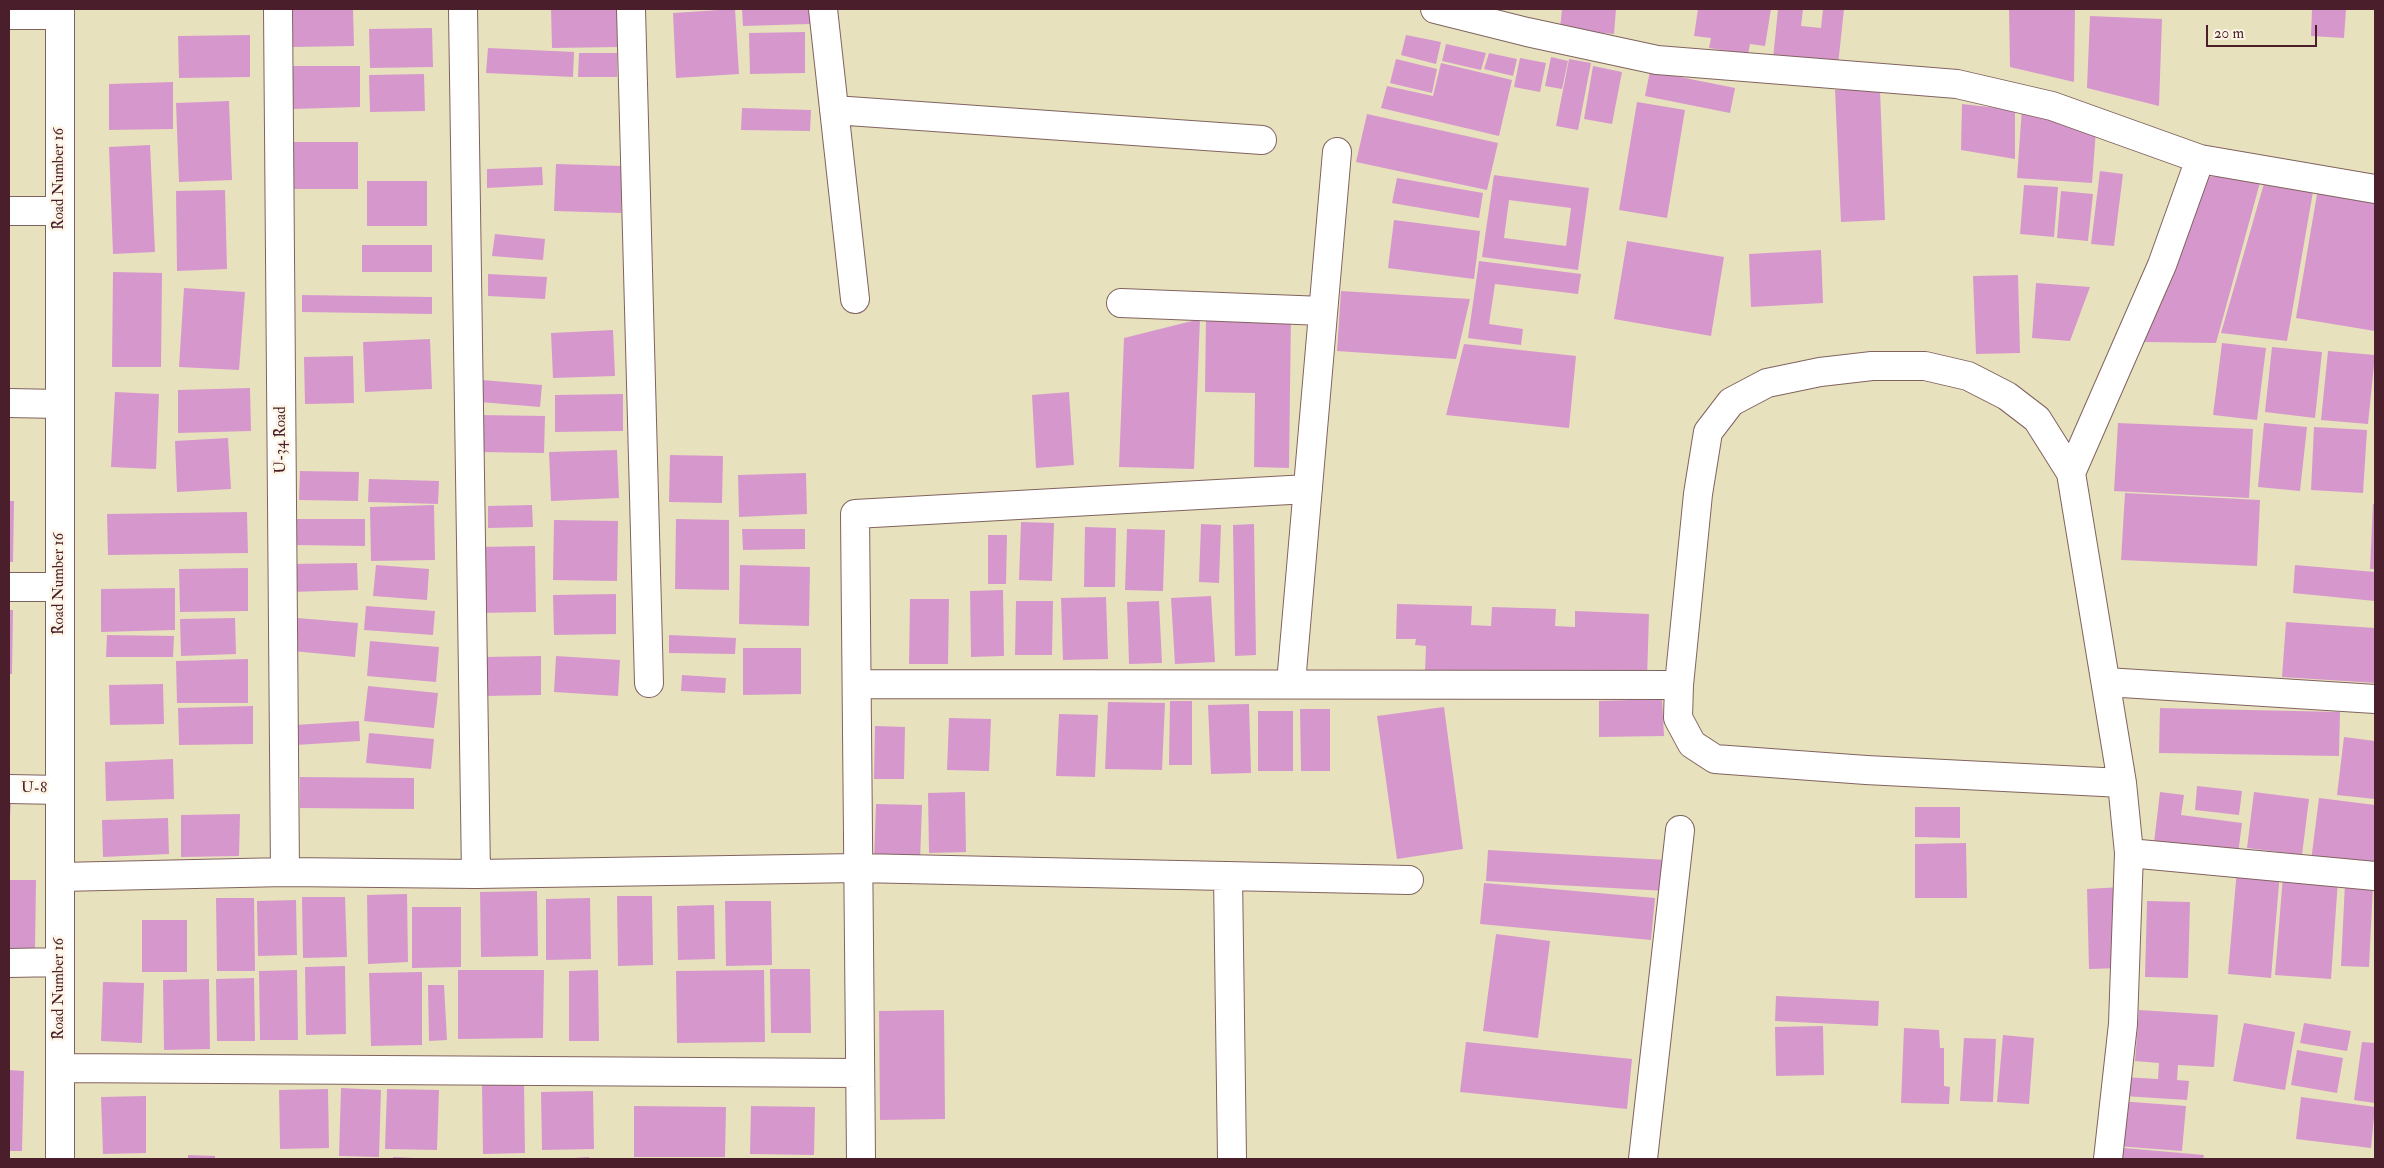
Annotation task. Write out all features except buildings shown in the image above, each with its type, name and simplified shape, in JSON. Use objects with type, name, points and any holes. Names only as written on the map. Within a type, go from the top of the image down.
[{"type":"street","name":"U-34 Road","points":[[278,9],[285,872]]},
{"type":"street","points":[[463,9],[476,874]]},
{"type":"street","points":[[630,9],[649,683]]},
{"type":"street","points":[[823,9],[855,298]]},
{"type":"street","points":[[1435,9],[1527,32],[1657,60],[1957,84],[2052,106],[2200,159],[2375,189]]},
{"type":"street","points":[[9,15],[60,12]]},
{"type":"street","name":"Road Number 16","points":[[60,12],[60,1159]]},
{"type":"street","points":[[834,110],[1262,140]]},
{"type":"street","points":[[1291,684],[1337,152]]},
{"type":"street","points":[[2071,473],[2162,265],[2200,159]]},
{"type":"street","points":[[9,211],[60,210]]},
{"type":"street","points":[[1121,303],[1323,311]]},
{"type":"street","points":[[2108,1159],[2123,1024],[2129,853],[2122,783],[2071,473],[2036,419],[2007,396],[1968,376],[1926,366],[1872,366],[1820,372],[1767,382],[1731,402],[1708,432],[1698,494],[1679,685],[1678,718],[1692,744],[1716,758],[1866,770],[2122,783]]},
{"type":"street","points":[[9,404],[60,404]]},
{"type":"street","points":[[861,1159],[855,514],[1308,489]]},
{"type":"street","points":[[9,587],[60,587]]},
{"type":"street","points":[[2106,682],[2375,699]]},
{"type":"street","points":[[857,684],[1679,685]]},
{"type":"street","name":"U-8","points":[[9,789],[60,790]]},
{"type":"street","points":[[1643,1159],[1680,830]]},
{"type":"street","points":[[2129,853],[2375,876]]},
{"type":"street","points":[[60,877],[285,872],[476,874],[858,868],[1409,880]]},
{"type":"street","points":[[1228,876],[1232,1159]]},
{"type":"street","points":[[9,963],[60,962]]},
{"type":"street","points":[[60,1068],[860,1074]]}]
